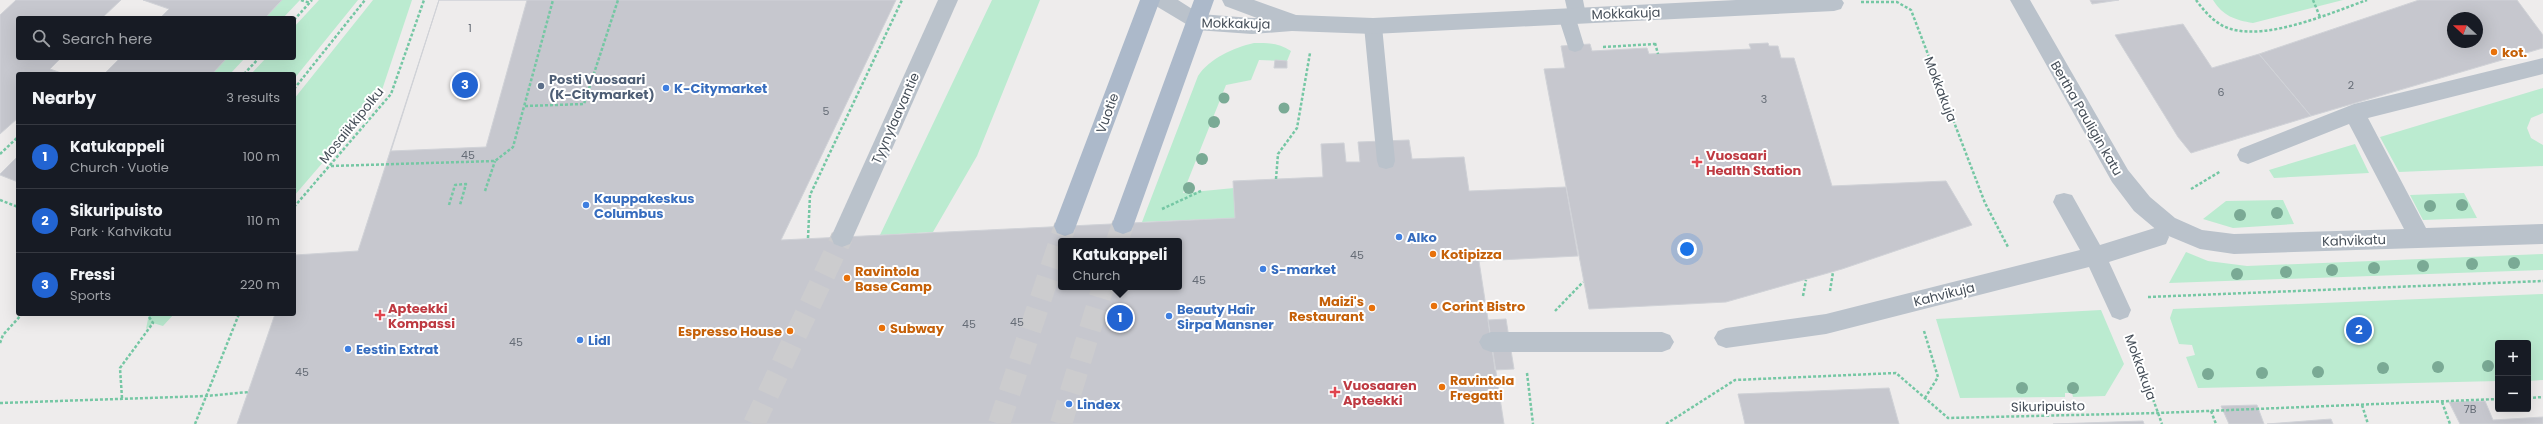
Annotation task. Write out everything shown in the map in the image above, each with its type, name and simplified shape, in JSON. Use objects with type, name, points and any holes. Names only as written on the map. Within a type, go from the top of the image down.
[{"type":"main road","name":"Vuotie","points":[[1066,226],[1150,0]]},
{"type":"main road","points":[[1123,224],[1204,0]]},
{"type":"street","name":"Tyynylaavantie","points":[[842,237],[948,0]]},
{"type":"street","name":"Mokkakuja","points":[[1163,0],[1196,22],[1252,26],[1292,23],[1373,26],[1573,10],[1834,3]]},
{"type":"street","name":"Mokkakuja","points":[[1232,0],[1292,23]]},
{"type":"street","name":"Bertha Pauligin katu","points":[[2020,0],[2120,176],[2163,231]]},
{"type":"street","points":[[2248,155],[2354,113],[2543,66]]},
{"type":"street","points":[[2354,113],[2420,238]]},
{"type":"street","points":[[2064,202],[2095,256],[2118,304]]},
{"type":"street","name":"Kahvikatu","points":[[2163,231],[2200,239],[2234,244],[2543,234]]},
{"type":"street","name":"Kahvikuja","points":[[1726,338],[1826,324],[2095,256],[2163,231]]},
{"type":"street","points":[[1492,342],[1662,342]]},
{"type":"lane","points":[[1573,10],[1575,45]]},
{"type":"lane","points":[[1373,26],[1386,161]]},
{"type":"path","points":[[301,0],[311,1]]},
{"type":"path","points":[[296,86],[365,0]]},
{"type":"path","name":"Mosaiikkipolku","points":[[296,205],[331,166],[391,94],[424,0]]},
{"type":"path","points":[[485,191],[495,161],[513,147],[553,0]]},
{"type":"path","points":[[525,106],[584,104],[618,0]]},
{"type":"path","points":[[808,238],[810,195],[902,0]]},
{"type":"path","points":[[2196,0],[2206,15],[2231,30],[2246,32],[2320,17],[2367,0]]},
{"type":"path","points":[[2313,0],[2320,17]]},
{"type":"path","points":[[296,18],[311,1]]},
{"type":"path","name":"Mokkakuja","points":[[1834,3],[1897,1],[1911,10],[1990,214],[2024,274]]},
{"type":"path","points":[[1655,41],[1658,54]]},
{"type":"path","points":[[246,72],[257,60]]},
{"type":"path","points":[[1276,179],[1278,154],[1297,128],[1307,61]]},
{"type":"path","points":[[0,154],[16,139]]},
{"type":"path","points":[[2191,189],[2248,155]]},
{"type":"path","points":[[331,166],[495,161]]},
{"type":"path","points":[[449,205],[455,184],[466,184],[460,205]]},
{"type":"path","points":[[1157,211],[1201,191]]},
{"type":"path","points":[[0,200],[16,206]]},
{"type":"path","points":[[2118,304],[2543,282]]},
{"type":"path","name":"Mokkakuja","points":[[2118,304],[2162,424]]},
{"type":"path","points":[[0,342],[3,335],[20,316]]},
{"type":"path","points":[[122,398],[120,368],[153,323],[148,316]]},
{"type":"path","points":[[195,424],[238,318]]},
{"type":"path","points":[[1922,326],[1938,378],[1925,398]]},
{"type":"path","points":[[1524,342],[1533,424]]},
{"type":"path","name":"Sikuripuisto","points":[[1666,424],[1735,380],[1896,373],[1948,418],[2158,413],[2495,399]]},
{"type":"path","points":[[0,403],[206,396],[249,392]]},
{"type":"path","points":[[2531,398],[2543,398]]},
{"type":"path","points":[[2442,402],[2450,424]]},
{"type":"path","points":[[2362,405],[2368,424]]},
{"type":"path","points":[[2211,411],[2216,424]]},
{"type":"green space","points":[[282,0],[300,0],[285,16],[267,16]]},
{"type":"green space","points":[[319,0],[358,0],[296,77],[296,72],[253,72],[264,60],[296,60],[296,25]]},
{"type":"green space","points":[[373,0],[412,0],[380,96],[296,194],[296,96]]},
{"type":"green space","points":[[992,0],[1040,0],[977,156],[933,232],[880,235]]},
{"type":"green space","points":[[2213,0],[2343,0],[2253,23],[2225,14]]},
{"type":"green space","points":[[1254,43],[1269,43],[1287,48],[1291,51],[1287,61],[1259,60],[1251,80],[1226,85],[1183,193],[1234,188],[1235,218],[1142,222],[1198,76],[1215,59],[1230,51]]},
{"type":"green space","points":[[225,60],[243,60],[232,72],[214,72]]},
{"type":"green space","points":[[2543,88],[2543,113],[2531,118],[2527,128],[2531,138],[2543,145],[2543,166],[2399,172],[2380,137]]},
{"type":"green space","points":[[2355,144],[2369,173],[2274,178],[2269,170]]},
{"type":"green space","points":[[2464,193],[2477,218],[2423,220],[2410,195]]},
{"type":"green space","points":[[2283,200],[2294,224],[2233,228],[2203,219],[2226,201]]},
{"type":"green space","points":[[2186,252],[2208,261],[2247,266],[2543,254],[2543,270],[2169,283]]},
{"type":"green space","points":[[2543,294],[2543,380],[2531,381],[2531,340],[2495,340],[2495,381],[2198,388],[2186,357],[2195,355],[2192,345],[2179,344],[2170,318],[2173,309]]},
{"type":"green space","points":[[2101,310],[2124,364],[2105,396],[2073,397],[2072,393],[2065,393],[2065,397],[1960,398],[1936,319]]},
{"type":"green space","points":[[149,316],[172,316],[163,326],[153,323],[146,329]]},
{"type":"building","points":[[16,0],[121,0],[104,16],[16,16],[16,60],[59,60],[50,69],[58,72],[16,72],[16,120],[0,134],[0,15]]},
{"type":"building","points":[[143,0],[282,0],[267,16],[162,16],[169,9]]},
{"type":"building","name":"Kauppakeskus Columbus","points":[[439,0],[896,0],[781,240],[1235,218],[1233,181],[1323,177],[1321,144],[1344,143],[1346,162],[1360,162],[1358,142],[1409,140],[1412,159],[1464,157],[1469,191],[1566,187],[1578,256],[1479,261],[1504,424],[237,424],[274,316],[296,316],[296,255],[358,251]]},
{"type":"building","points":[[439,0],[527,0],[486,147],[391,151]]},
{"type":"building","points":[[2090,0],[2119,0],[2092,4]]},
{"type":"building","points":[[2419,0],[2517,0],[2543,35],[2543,48],[2311,116],[2259,54]]},
{"type":"building","points":[[2183,24],[2212,68],[2259,54],[2311,116],[2191,153],[2178,137],[2115,35]]},
{"type":"building","points":[[1768,43],[1769,46],[1778,46],[1781,58],[1794,58],[1832,186],[1946,181],[1972,225],[1842,269],[1726,302],[1589,309],[1544,69],[1565,68],[1561,46],[1590,44],[1592,51],[1647,48],[1649,54],[1751,49],[1749,44]]},
{"type":"building","points":[[118,60],[225,60],[214,72],[106,72]]},
{"type":"building","points":[[1275,60],[1287,61],[1287,68],[1274,68]]},
{"type":"building","points":[[16,158],[16,181],[0,174]]},
{"type":"building","points":[[1506,319],[1514,369],[1495,370],[1488,320]]},
{"type":"building","points":[[1889,388],[1899,424],[1745,424],[1738,394]]},
{"type":"building","points":[[2485,401],[2493,420],[2543,417],[2543,424],[2460,424],[2449,402]]},
{"type":"building","points":[[2257,405],[2264,424],[2229,424],[2221,406]]},
{"type":"building","points":[[2331,419],[2333,424],[2267,424]]},
{"type":"building","points":[[2143,421],[2144,424],[2053,424]]},
{"type":"tunnel","points":[[1118,238],[1123,224]]},
{"type":"tunnel","points":[[1061,238],[1065,226]]},
{"type":"tunnel","points":[[754,424],[842,237]]},
{"type":"tunnel","points":[[999,424],[1058,247]]},
{"type":"tunnel","points":[[1061,424],[1102,290]]},
{"type":"place","name":"kot.","points":[[2494,52]]},
{"type":"place","name":"Fressi","points":[[465,85]]},
{"type":"place","name":"Posti Vuosaari (K-Citymarket)","points":[[541,86]]},
{"type":"place","name":"K-Citymarket","points":[[666,88]]},
{"type":"place","name":"Vuosaari Health Station","points":[[1697,162]]},
{"type":"place","name":"Kauppakeskus Columbus","points":[[586,205]]},
{"type":"place","name":"Alko","points":[[1399,237]]},
{"type":"place","name":"Kotipizza","points":[[1433,254]]},
{"type":"place","name":"S-market","points":[[1263,269]]},
{"type":"place","name":"Ravintola Base Camp","points":[[847,278]]},
{"type":"place","name":"Corint Bistro","points":[[1434,306]]},
{"type":"place","name":"Maizi's Restaurant","points":[[1372,308]]},
{"type":"place","name":"Apteekki Kompassi","points":[[380,315]]},
{"type":"place","name":"Beauty Hair Sirpa Mansner","points":[[1169,316]]},
{"type":"place","name":"Katukappeli","points":[[1120,318]]},
{"type":"place","name":"Subway","points":[[882,328]]},
{"type":"place","name":"Sikuripuisto","points":[[2359,330]]},
{"type":"place","name":"Espresso House","points":[[790,331]]},
{"type":"place","name":"Lidl","points":[[580,340]]},
{"type":"place","name":"Eestin Extrat","points":[[348,349]]},
{"type":"place","name":"Ravintola Fregatti","points":[[1442,387]]},
{"type":"place","name":"Vuosaaren Apteekki","points":[[1335,392]]},
{"type":"place","name":"Lindex","points":[[1069,404]]}]
